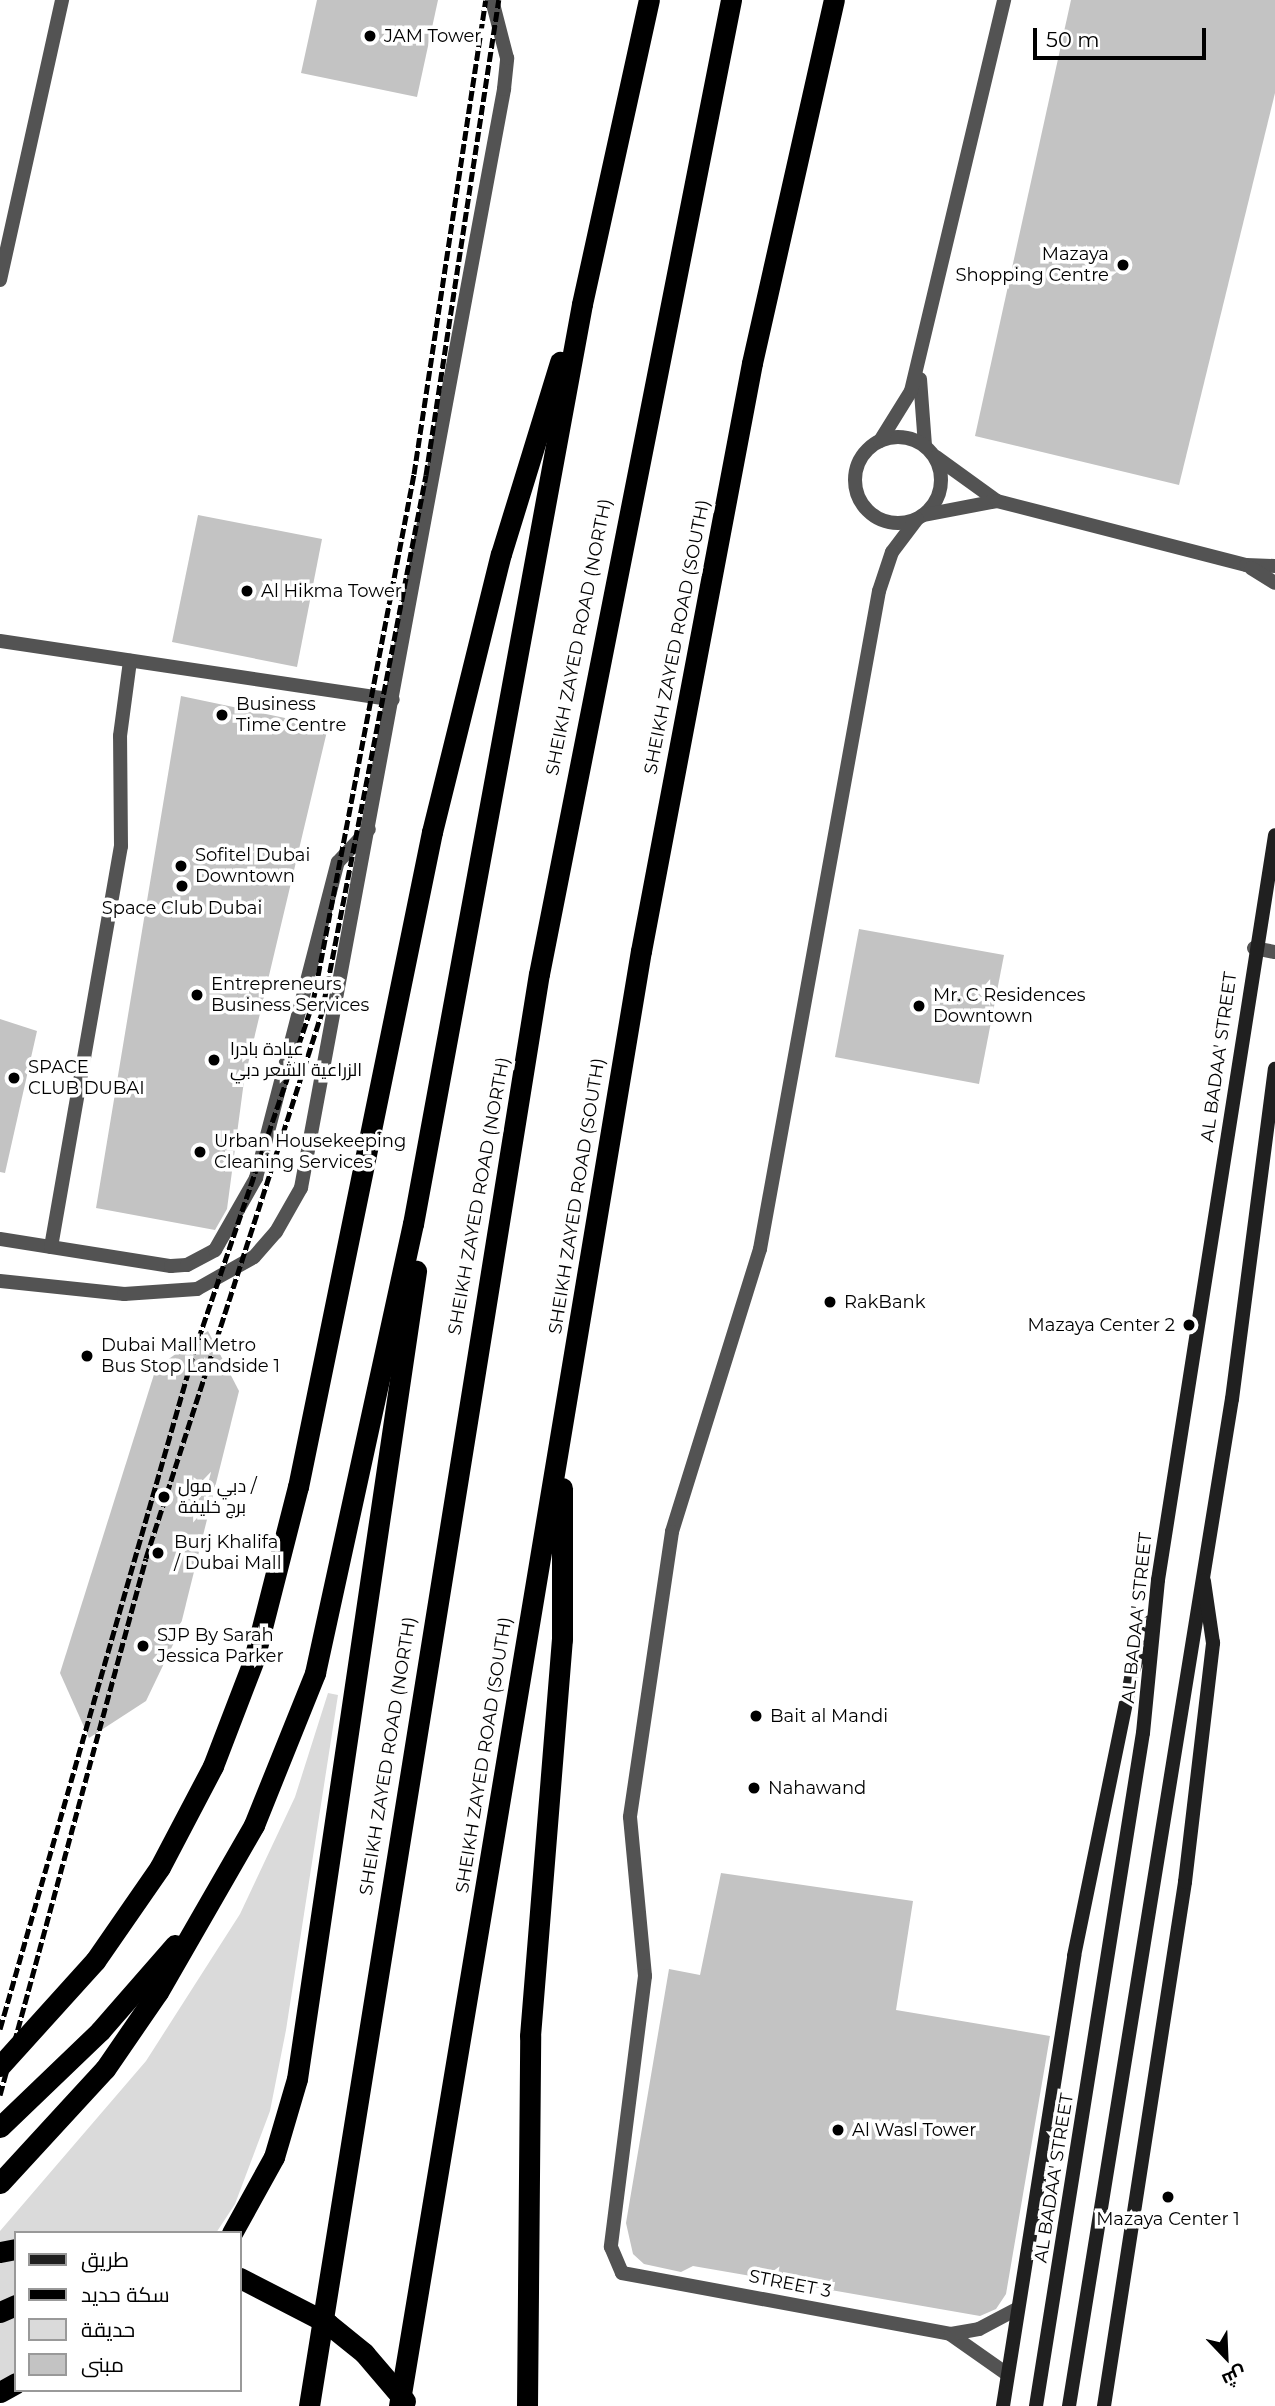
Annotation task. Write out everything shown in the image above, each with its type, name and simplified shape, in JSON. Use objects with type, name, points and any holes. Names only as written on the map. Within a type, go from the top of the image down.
[{"type":"highway","points":[[0,2183],[105,2069],[158,1992],[272,1788],[315,1673],[413,1224],[582,304],[649,0]]},
{"type":"highway","name":"SHEIKH ZAYED ROAD (NORTH)","points":[[309,2406],[539,974],[731,0]]},
{"type":"highway","name":"SHEIKH ZAYED ROAD (SOUTH)","points":[[399,2406],[641,951],[750,376],[834,0]]},
{"type":"highway","points":[[0,2066],[95,1961],[160,1867],[213,1766],[254,1659],[298,1487],[432,832],[508,528],[582,304]]},
{"type":"highway","points":[[233,2231],[274,2157],[297,2079],[377,1567],[415,1279],[413,1224]]},
{"type":"highway","points":[[527,2406],[530,2036],[538,1880],[562,1639],[561,1430]]},
{"type":"highway","points":[[0,2127],[100,2031],[203,1911]]},
{"type":"highway","points":[[242,2279],[264,2288],[346,2337],[408,2406]]},
{"type":"highway","points":[[242,2287],[264,2288]]},
{"type":"main road","name":"AL BADAA' STREET","points":[[1036,2406],[1143,1733],[1153,1615],[1254,948],[1269,899],[1275,835]]},
{"type":"main road","points":[[1069,2406],[1232,1399],[1275,1069]]},
{"type":"main road","points":[[1104,2406],[1200,1757],[1213,1643],[1203,1576]]},
{"type":"main road","points":[[1003,2406],[1074,1956],[1132,1674],[1153,1615]]},
{"type":"street","points":[[0,280],[62,0]]},
{"type":"street","points":[[0,1281],[124,1294],[197,1289],[236,1270],[276,1232],[301,1188],[504,89],[507,58],[492,0]]},
{"type":"street","points":[[997,501],[920,517],[883,521],[858,498],[857,465],[880,441],[904,408],[1004,0]]},
{"type":"street","points":[[920,350],[919,413],[941,487],[920,517]]},
{"type":"street","points":[[880,441],[904,437],[929,451],[997,501],[1247,565],[1275,566]]},
{"type":"street","name":"STREET 3","points":[[920,517],[892,552],[878,591],[760,1249],[670,1543],[630,1818],[645,1976],[611,2245],[622,2273],[950,2334],[981,2351],[1007,2374]]},
{"type":"street","points":[[1247,565],[1275,583]]},
{"type":"street","points":[[0,641],[393,700]]},
{"type":"street","points":[[51,1247],[121,846],[120,736],[130,661]]},
{"type":"street","points":[[0,1239],[171,1266],[187,1265],[215,1250],[238,1218],[256,1178],[338,862],[369,829]]},
{"type":"street","points":[[1254,948],[1275,952]]},
{"type":"street","name":"STREET 3","points":[[950,2334],[979,2329],[1017,2309]]},
{"type":"green space","points":[[328,1693],[338,1695],[286,2030],[270,2111],[235,2204],[217,2231],[14,2231],[14,2391],[0,2399],[0,2231],[146,2061],[240,1914],[295,1797]]},
{"type":"building","name":"JAM Tower","points":[[317,0],[438,0],[417,97],[301,73]]},
{"type":"building","name":"Mazaya Shopping Centre","points":[[1071,0],[1275,0],[1275,93],[1179,485],[975,436]]},
{"type":"building","name":"Al Hikma Tower","points":[[198,515],[322,539],[297,667],[172,642]]},
{"type":"building","points":[[181,696],[328,727],[244,1081],[227,1209],[215,1230],[96,1208]]},
{"type":"building","name":"Mr. C Residences Downtown","points":[[859,929],[1004,955],[979,1084],[835,1057]]},
{"type":"building","name":"SPACE CLUB DUBAI","points":[[0,1019],[37,1031],[5,1173],[0,1172]]},
{"type":"building","name":"دبي مول / برج خليفة","points":[[208,1331],[239,1391],[179,1632],[146,1701],[89,1738],[60,1673],[156,1368]]},
{"type":"building","name":"Al Wasl Tower","points":[[721,1873],[913,1901],[896,2010],[1050,2036],[1006,2294],[996,2309],[980,2316],[693,2266],[681,2272],[644,2264],[633,2254],[626,2223],[669,1969],[700,1975]]},
{"type":"railway","points":[[0,2029],[194,1352],[313,1002],[414,474],[486,0]]},
{"type":"railway","points":[[0,2095],[146,1558],[322,1012],[426,475],[499,0]]},
{"type":"place","name":"JAM Tower","points":[[370,36]]},
{"type":"place","name":"Mazaya Shopping Centre","points":[[1123,265]]},
{"type":"place","name":"Al Hikma Tower","points":[[247,591]]},
{"type":"place","name":"Business Time Centre","points":[[222,715]]},
{"type":"place","name":"Sofitel Dubai Downtown","points":[[181,866]]},
{"type":"place","name":"Space Club Dubai","points":[[182,886]]},
{"type":"place","name":"Entrepreneurs Business Services","points":[[197,995]]},
{"type":"place","name":"Mr. C Residences Downtown","points":[[919,1006]]},
{"type":"place","name":"عيادة بادرا الزراعية الشعر دبي","points":[[214,1060]]},
{"type":"place","name":"SPACE CLUB DUBAI","points":[[14,1078]]},
{"type":"place","name":"Urban Housekeeping Cleaning Services","points":[[200,1152]]},
{"type":"place","name":"RakBank","points":[[830,1302]]},
{"type":"place","name":"Mazaya Center 2","points":[[1189,1325]]},
{"type":"place","name":"Dubai Mall Metro Bus Stop Landside 1","points":[[87,1356]]},
{"type":"place","name":"دبي مول / برج خليفة","points":[[164,1497]]},
{"type":"place","name":"Burj Khalifa / Dubai Mall","points":[[158,1553]]},
{"type":"place","name":"SJP By Sarah Jessica Parker","points":[[143,1646]]},
{"type":"place","name":"Bait al Mandi","points":[[756,1716]]},
{"type":"place","name":"Nahawand","points":[[754,1788]]},
{"type":"place","name":"Al Wasl Tower","points":[[838,2130]]},
{"type":"place","name":"Mazaya Center 1","points":[[1168,2197]]}]
